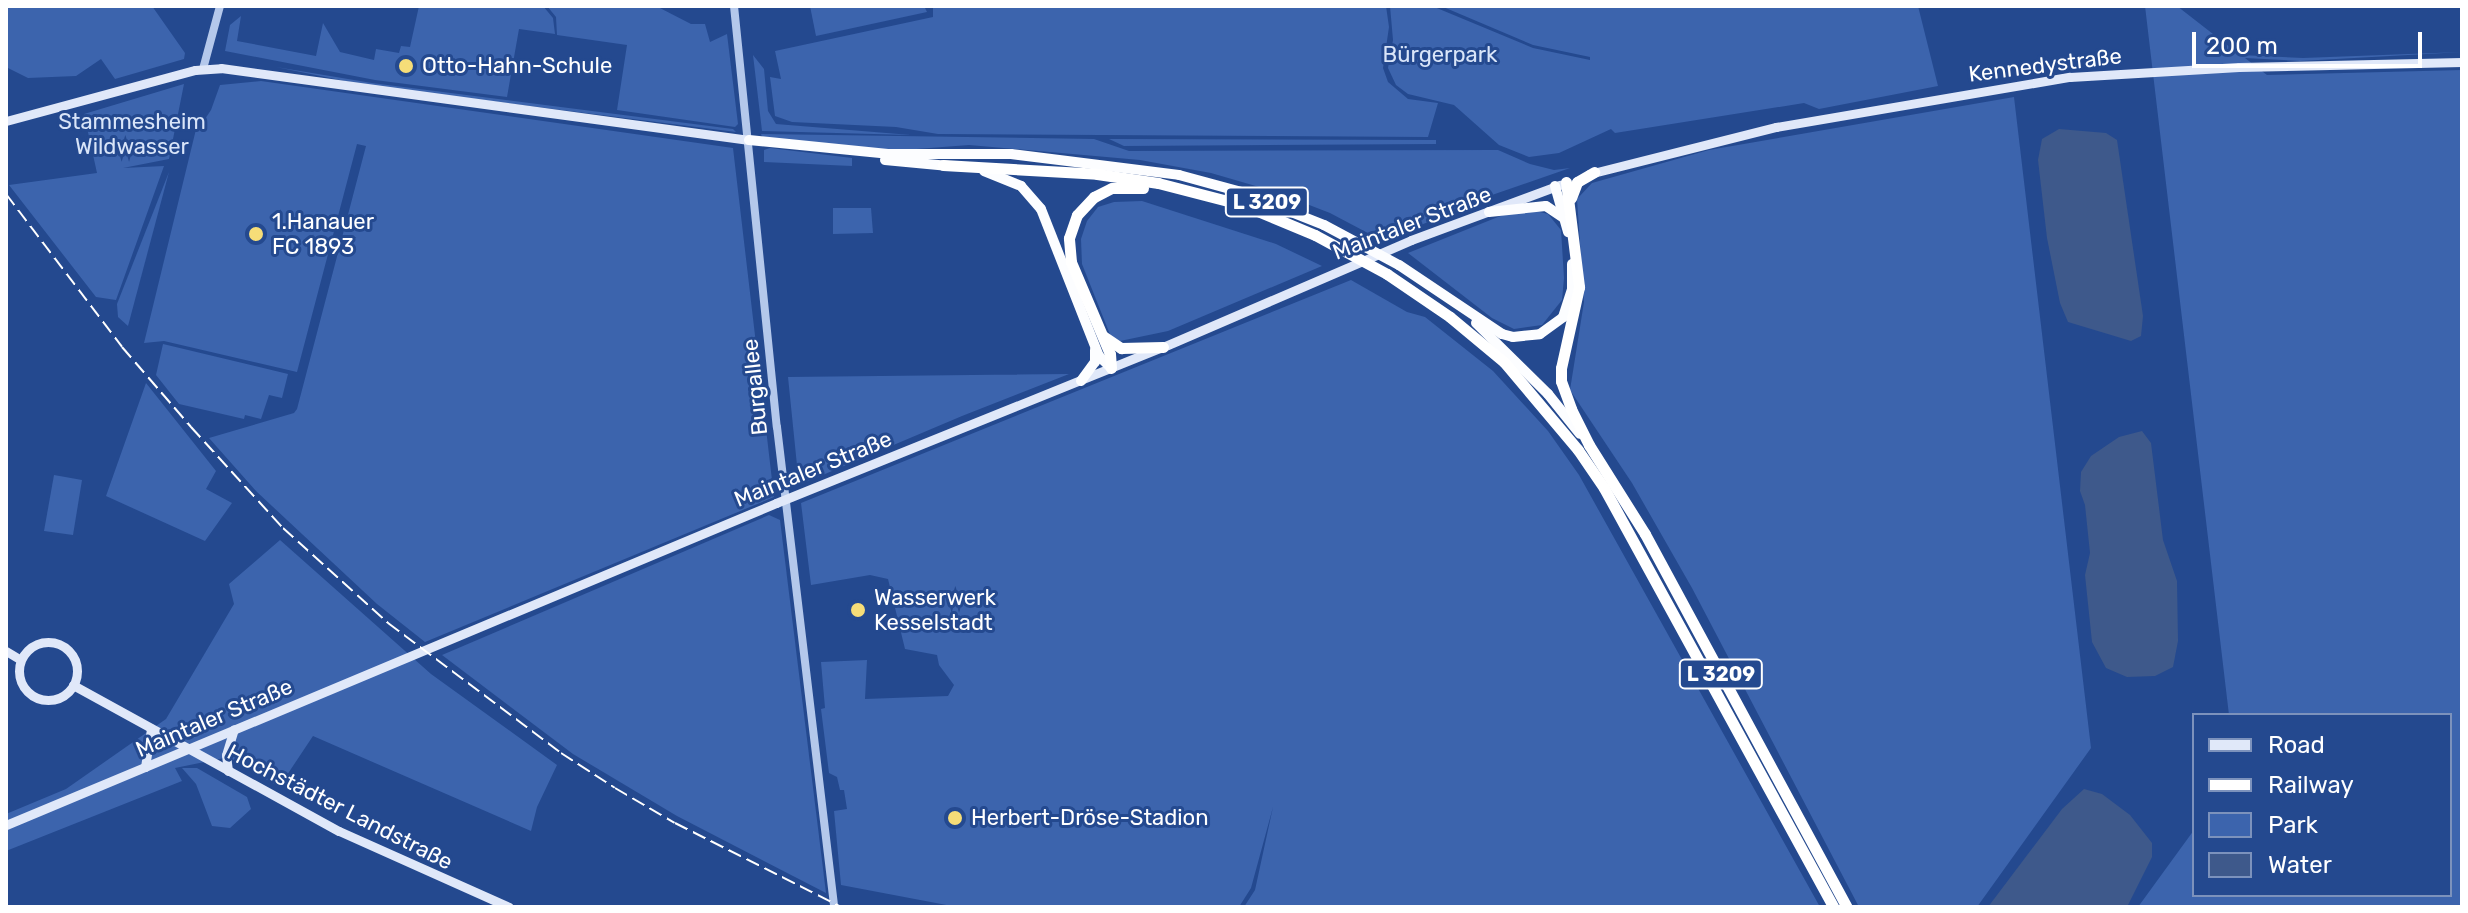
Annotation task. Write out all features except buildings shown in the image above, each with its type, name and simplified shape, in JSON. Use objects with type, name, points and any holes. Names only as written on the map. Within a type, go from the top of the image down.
[{"type":"highway","name":"L 3209","points":[[749,140],[899,155],[1011,154],[1099,162],[1179,175],[1241,192],[1324,225],[1399,265],[1451,301],[1548,394],[1589,445],[1645,534],[1847,907]]},
{"type":"highway","name":"L 3209","points":[[821,147],[882,160],[1086,173],[1203,193],[1276,217],[1347,252],[1415,293],[1504,362],[1578,450],[1612,500],[1833,907]]},
{"type":"highway","points":[[943,165],[994,174],[1028,192],[1048,225],[1112,362],[1111,368]]},
{"type":"highway","points":[[1451,301],[1502,334],[1513,337],[1534,337],[1553,327],[1567,310],[1572,290],[1569,217],[1573,188],[1594,172]]},
{"type":"highway","points":[[1560,184],[1569,217],[1578,300],[1563,355],[1561,381],[1589,445]]},
{"type":"highway","points":[[1081,381],[1095,362],[1099,338],[1069,254],[1071,231],[1077,215],[1094,197],[1122,186],[1203,193]]},
{"type":"highway","points":[[1489,212],[1546,206],[1569,217]]},
{"type":"highway","points":[[1099,338],[1121,348],[1163,347]]},
{"type":"main road","name":"Kennedystraße","points":[[1637,160],[1776,127],[2070,77],[2239,67],[2462,62]]},
{"type":"main road","name":"L 3209","points":[[6,121],[203,69],[227,69],[749,140]]},
{"type":"main road","name":"Maintaler Straße","points":[[6,825],[787,499],[1163,347],[1411,240],[1560,184],[1637,160]]},
{"type":"main road","points":[[41,643],[62,646],[76,662],[73,685],[60,698],[35,698],[21,683],[21,660],[27,650],[41,643]]},
{"type":"main road","points":[[6,651],[21,660]]},
{"type":"main road","name":"Hochstädter Landstraße","points":[[73,685],[339,831],[509,907]]},
{"type":"main road","points":[[145,767],[151,728]]},
{"type":"main road","points":[[228,771],[226,755],[234,729]]},
{"type":"street","points":[[203,69],[220,6]]},
{"type":"street","name":"Burgallee","points":[[734,6],[834,907]]},
{"type":"green space","points":[[6,6],[152,6],[185,53],[184,59],[115,79],[101,59],[76,76],[28,78],[6,67]]},
{"type":"green space","points":[[419,6],[543,6],[553,18],[555,34],[519,29],[507,97],[375,80],[225,51],[230,25],[241,16],[237,41],[316,56],[323,23],[340,52],[374,60],[376,49],[399,53],[401,46],[410,47]]},
{"type":"green space","points":[[547,6],[656,6],[691,24],[705,24],[710,42],[727,34],[738,124],[735,127],[617,110],[627,45],[557,35],[556,17]]},
{"type":"green space","points":[[810,6],[924,6],[927,12],[816,36]]},
{"type":"green space","points":[[933,6],[1386,6],[1389,27],[1383,68],[1388,82],[1408,99],[1438,103],[1428,137],[938,134],[896,127],[792,122],[775,116],[770,77],[781,79],[775,51],[933,17]]},
{"type":"green space","name":"Bürgerpark","points":[[1390,6],[1432,6],[1533,48],[1590,60],[1590,57],[1533,45],[1441,6],[1918,6],[1938,86],[1819,109],[1804,103],[1615,133],[1611,129],[1559,153],[1529,157],[1499,145],[1454,105],[1408,94],[1396,85],[1388,68],[1393,40]]},
{"type":"green space","points":[[2145,6],[2177,6],[2240,55],[2303,58],[2462,52],[2300,61],[2245,58],[2267,75],[2462,70],[2462,907],[2138,907],[2192,833],[2192,897],[2452,897],[2452,713],[2229,713]]},
{"type":"green space","points":[[753,55],[764,69],[768,111],[776,124],[911,135],[762,131]]},
{"type":"green space","points":[[276,67],[372,83],[733,129],[736,132],[370,86]]},
{"type":"green space","points":[[261,81],[733,148],[774,497],[425,642],[377,604],[257,492],[209,438],[294,413],[297,409],[366,146],[357,144],[297,372],[164,341],[144,343],[199,117],[205,119],[211,110],[220,85]]},
{"type":"green space","name":"Stammesheim Wildwasser","points":[[184,84],[169,159],[123,168],[164,166],[116,300],[96,297],[9,185],[97,173],[84,114]]},
{"type":"green space","points":[[2014,97],[2091,748],[1977,907],[1859,907],[1692,588],[1632,483],[1570,390],[1584,302],[1577,199],[1592,183],[1709,150]]},
{"type":"green space","points":[[761,134],[1094,139],[1129,151],[1498,150],[1530,164],[1554,170],[1570,168],[1492,195],[1383,241],[1330,213],[1273,191],[1211,173],[1140,160],[969,145],[890,151],[762,137]]},
{"type":"green space","points":[[1109,139],[1436,140],[1436,144],[1124,146]]},
{"type":"green space","points":[[770,148],[852,158],[852,166],[764,162],[764,150]]},
{"type":"green space","points":[[169,172],[128,326],[118,317],[117,304]]},
{"type":"green space","points":[[1142,201],[1276,244],[1322,266],[1168,331],[1120,341],[1111,337],[1082,264],[1081,239],[1087,221],[1098,207],[1114,202]]},
{"type":"green space","points":[[833,208],[871,208],[873,233],[833,234]]},
{"type":"green space","points":[[1536,211],[1548,214],[1561,230],[1564,278],[1562,300],[1542,325],[1514,329],[1492,318],[1408,253],[1503,215]]},
{"type":"green space","points":[[1351,280],[1407,312],[1425,317],[1493,371],[1548,431],[1579,475],[1820,907],[1244,907],[1255,890],[1273,807],[1251,888],[1239,907],[957,907],[841,885],[834,811],[847,809],[844,790],[840,790],[837,777],[829,773],[821,709],[825,708],[821,662],[867,660],[865,699],[948,696],[954,685],[939,665],[937,655],[905,649],[888,579],[870,575],[811,585],[801,503]]},
{"type":"green space","points":[[163,344],[288,374],[282,398],[269,395],[261,419],[245,415],[244,419],[179,404],[156,375]]},
{"type":"green space","points":[[1069,374],[962,416],[799,485],[788,377]]},
{"type":"green space","points":[[146,383],[216,471],[206,489],[232,503],[205,541],[106,496]]},
{"type":"green space","points":[[54,475],[82,480],[73,535],[44,531]]},
{"type":"green space","points":[[769,515],[780,520],[826,893],[677,816],[573,754],[442,655]]},
{"type":"green space","points":[[280,540],[431,674],[557,765],[537,807],[531,831],[313,736],[279,787],[229,757],[175,768],[182,781],[6,851],[6,814],[66,789],[166,719],[234,604],[229,584]]},
{"type":"green space","points":[[182,768],[197,768],[247,797],[251,809],[230,828],[212,826],[196,784]]},
{"type":"water","points":[[2059,129],[2106,133],[2117,140],[2143,316],[2141,336],[2131,341],[2068,322],[2060,303],[2047,238],[2038,160],[2042,139]]},
{"type":"water","points":[[2142,431],[2151,443],[2163,540],[2177,581],[2178,641],[2173,667],[2155,676],[2127,677],[2106,668],[2092,642],[2085,575],[2090,553],[2085,505],[2080,491],[2081,472],[2091,456],[2119,437]]},
{"type":"water","points":[[2084,789],[2102,794],[2130,815],[2152,843],[2152,857],[2128,905],[1988,907],[2062,809]]},
{"type":"railway","points":[[6,194],[122,347],[191,427],[283,528],[388,623],[561,753],[615,788],[675,823],[841,907]]},
{"type":"place","name":"Otto-Hahn-Schule","points":[[406,66]]},
{"type":"place","name":"1.Hanauer FC 1893","points":[[256,234]]},
{"type":"place","name":"Wasserwerk Kesselstadt","points":[[858,610]]},
{"type":"place","name":"Herbert-Dröse-Stadion","points":[[955,818]]}]
